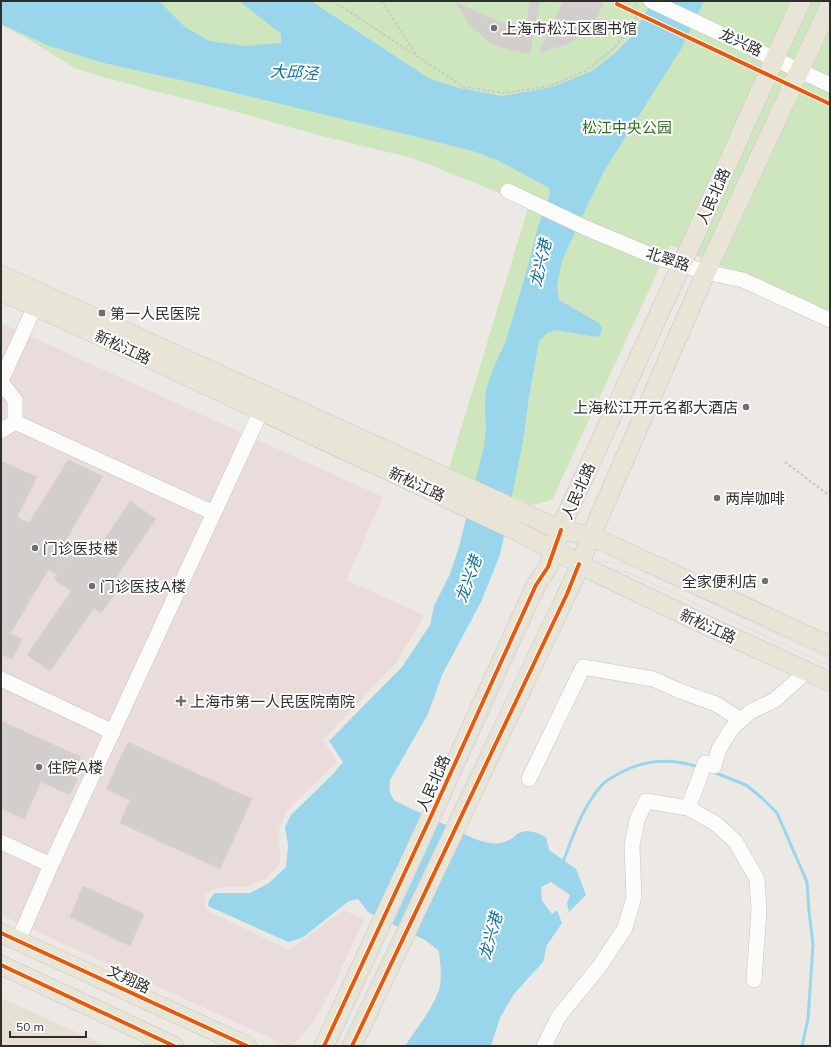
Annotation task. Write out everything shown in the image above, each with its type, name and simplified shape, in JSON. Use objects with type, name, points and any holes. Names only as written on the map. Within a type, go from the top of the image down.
[{"type":"main road","name":"人民北路","points":[[324,1046],[536,585],[548,567],[565,518],[801,1]]},
{"type":"main road","name":"人民北路","points":[[352,1046],[570,588],[591,536],[706,272],[830,5]]},
{"type":"main road","name":"新松江路","points":[[1,275],[466,498],[507,527],[580,564],[830,682]]},
{"type":"main road","name":"新松江路","points":[[1,291],[261,411],[466,498],[514,509],[560,530],[591,536],[830,646]]},
{"type":"main road","name":"文翔路","points":[[9,937],[248,1046]]},
{"type":"main road","points":[[1,965],[174,1046]]},
{"type":"street","name":"龙兴路","points":[[651,1],[830,85]]},
{"type":"street","name":"北翠路","points":[[508,191],[586,228],[653,256],[706,272],[743,280],[830,320]]},
{"type":"street","points":[[15,422],[15,400],[1,381],[35,306]]},
{"type":"street","points":[[9,937],[51,865],[261,411]]},
{"type":"street","points":[[1,431],[15,422]]},
{"type":"street","points":[[15,422],[214,513]]},
{"type":"street","points":[[529,779],[583,667],[653,679],[716,704],[741,720]]},
{"type":"street","points":[[688,808],[703,768],[714,766],[719,749],[732,728],[750,712],[775,700],[806,671]]},
{"type":"street","points":[[1,679],[113,732]]},
{"type":"street","points":[[544,1046],[559,1016],[599,968],[625,928],[634,897],[632,846],[637,820],[646,801],[688,808],[715,823],[735,841],[756,879],[759,911],[754,980]]},
{"type":"street","points":[[1,842],[51,865]]},
{"type":"path","points":[[333,1],[464,87],[504,93],[550,86],[585,71],[599,62],[612,51],[640,15],[628,9]]},
{"type":"path","points":[[382,1],[418,57]]},
{"type":"path","points":[[633,11],[638,1]]},
{"type":"path","points":[[785,462],[830,496]]},
{"type":"shaded area","name":"上海市第一人民医院南院","points":[[1,323],[383,497],[346,580],[424,615],[397,662],[323,740],[337,762],[287,810],[279,829],[280,864],[265,879],[248,886],[226,887],[212,890],[204,896],[206,910],[289,950],[343,910],[364,919],[333,987],[312,1024],[292,1046],[288,1046],[1,915]]},
{"type":"shaded area","points":[[1,998],[107,1046],[1,1046]]},
{"type":"green space","name":"松江中央公园","points":[[1,1],[830,1],[830,314],[762,283],[670,245],[552,500],[532,505],[449,468],[529,205],[412,158],[314,134],[76,69],[23,36],[1,25]]},
{"type":"water","points":[[1,1],[159,1],[185,27],[209,41],[246,46],[281,43],[281,34],[239,1],[311,1],[430,79],[459,88],[502,96],[553,87],[592,71],[615,53],[634,34],[652,1],[704,1],[681,49],[604,171],[562,261],[557,286],[559,300],[599,323],[602,328],[600,335],[596,337],[556,330],[547,333],[539,341],[523,441],[500,555],[481,602],[442,675],[428,714],[390,780],[390,791],[395,801],[475,839],[488,843],[501,843],[519,833],[526,831],[546,837],[549,850],[576,869],[586,895],[569,912],[567,903],[570,895],[551,882],[541,887],[542,901],[552,914],[557,910],[562,923],[547,945],[543,962],[514,994],[500,1018],[491,1046],[405,1046],[434,1002],[440,986],[441,968],[439,951],[425,940],[368,912],[358,899],[349,901],[302,938],[288,942],[208,906],[209,900],[215,893],[250,893],[269,883],[286,867],[288,845],[285,827],[291,815],[332,775],[343,762],[329,741],[402,667],[430,625],[434,606],[450,574],[459,547],[484,446],[486,427],[486,390],[491,374],[506,340],[538,227],[549,197],[549,188],[499,161],[476,152],[207,86],[104,63],[49,46],[1,24]]},
{"type":"building","name":"上海市松江区图书馆","points":[[530,1],[540,1],[530,54],[510,50],[490,43],[469,24],[455,2],[525,33]]},
{"type":"building","name":"上海市松江区图书馆","points":[[563,1],[598,1],[603,3],[596,19],[582,35],[565,45],[539,53]]},
{"type":"building","name":"门诊医技楼","points":[[68,460],[103,476],[63,545],[73,551],[57,575],[48,570],[10,634],[1,630],[1,461],[37,477],[17,517],[29,523]]},
{"type":"building","name":"门诊医技A楼","points":[[130,501],[156,519],[117,576],[124,581],[101,613],[94,608],[50,671],[27,655],[71,591],[54,579],[76,547],[92,558]]},
{"type":"building","points":[[1,630],[22,639],[12,659],[1,654]]},
{"type":"building","name":"住院A楼","points":[[1,721],[81,757],[72,776],[78,779],[70,795],[41,782],[24,819],[1,808]]},
{"type":"building","points":[[128,742],[252,799],[220,869],[120,823],[130,800],[106,789]]},
{"type":"building","points":[[83,886],[144,914],[130,946],[70,917]]},
{"type":"waterway","points":[[563,862],[583,813],[594,795],[607,781],[623,771],[654,762],[676,762],[698,767]]},
{"type":"waterway","points":[[713,772],[746,785],[777,813],[807,882],[813,945],[808,1019],[802,1046]]},
{"type":"tram line","points":[[336,1046],[523,633],[536,607],[548,589],[562,576],[581,565],[590,563],[611,562],[634,567],[830,659]]},
{"type":"tram line","points":[[344,1046],[548,610],[555,599],[572,582],[583,576],[605,570],[617,570],[630,573],[830,666]]},
{"type":"cycle path","points":[[617,4],[830,104]]},
{"type":"cycle path","points":[[324,1046],[536,585],[548,567],[561,530]]},
{"type":"cycle path","points":[[352,1046],[567,594],[579,564]]},
{"type":"cycle path","points":[[1,933],[247,1046]]},
{"type":"cycle path","points":[[1,965],[174,1046]]},
{"type":"place","name":"上海市松江区图书馆","points":[[494,28]]},
{"type":"place","name":"第一人民医院","points":[[102,313]]},
{"type":"place","name":"上海松江开元名都大酒店","points":[[746,407]]},
{"type":"place","name":"两岸咖啡","points":[[717,498]]},
{"type":"place","name":"门诊医技楼","points":[[35,548]]},
{"type":"place","name":"全家便利店","points":[[765,581]]},
{"type":"place","name":"门诊医技A楼","points":[[92,586]]},
{"type":"place","name":"上海市第一人民医院南院","points":[[181,701]]},
{"type":"place","name":"住院A楼","points":[[39,767]]},
{"type":"water label","name":"大邱泾","points":[[294,72]]},
{"type":"water label","name":"龙兴港","points":[[540,263]]},
{"type":"water label","name":"龙兴港","points":[[468,579]]},
{"type":"water label","name":"龙兴港","points":[[490,936]]}]
